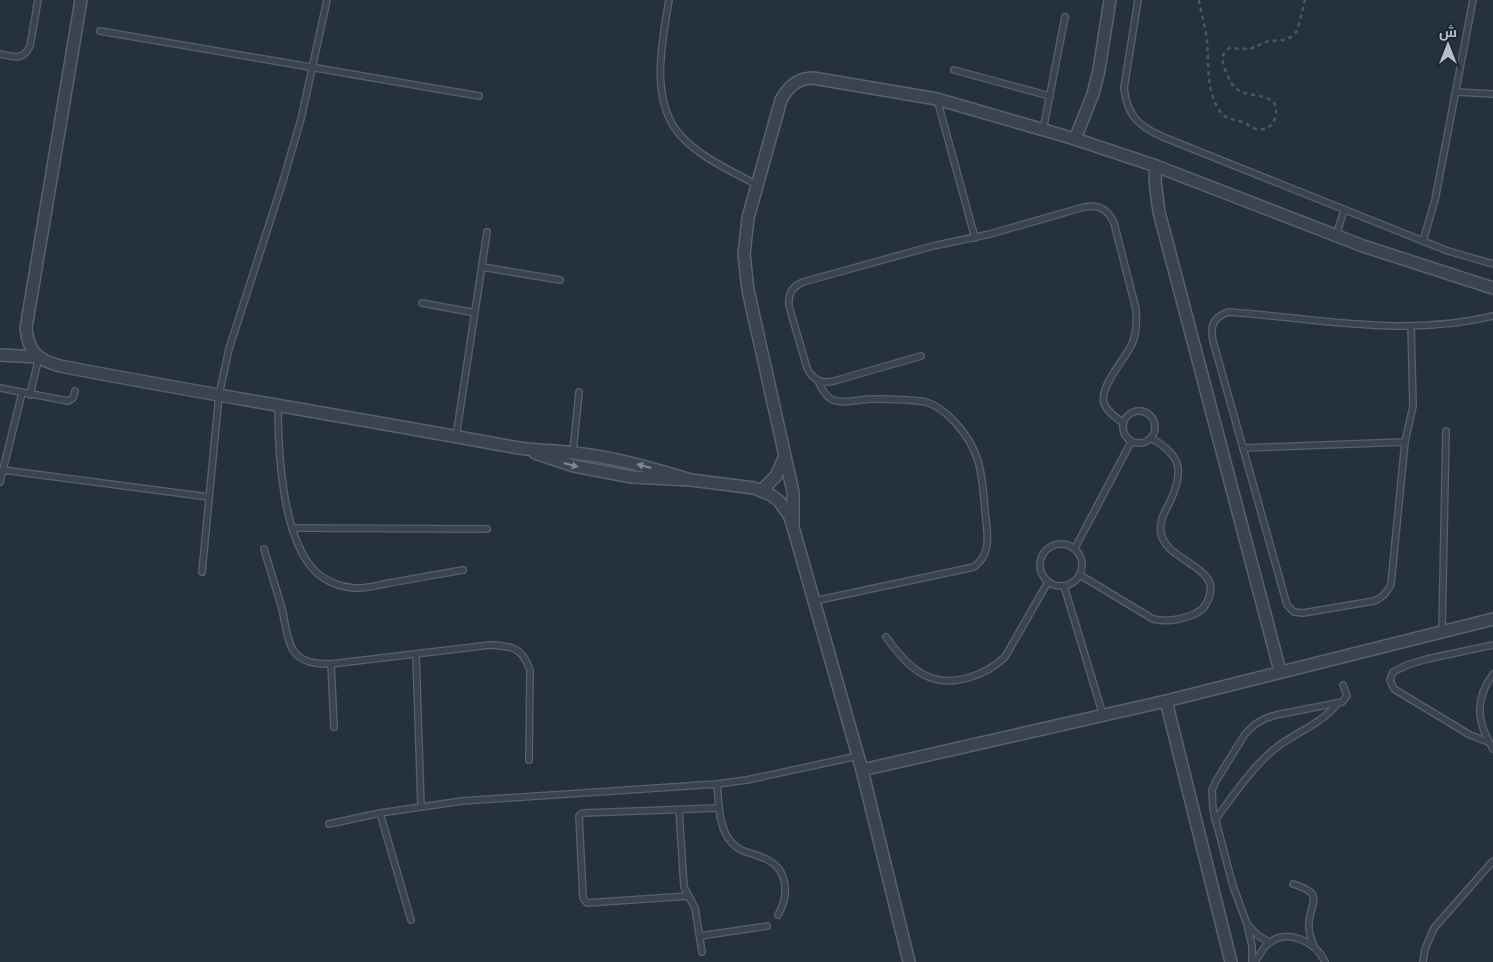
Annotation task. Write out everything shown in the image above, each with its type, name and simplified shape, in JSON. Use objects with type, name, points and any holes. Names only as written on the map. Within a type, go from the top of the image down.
[{"type":"street","points":[[81,0],[26,328],[27,339],[32,349],[39,357],[49,363],[60,366],[524,450],[603,472],[632,477],[691,480],[746,486],[762,490],[778,501],[790,517],[814,600],[862,770],[909,962]]},
{"type":"street","points":[[1075,139],[1094,94],[1110,0]]},
{"type":"street","points":[[793,527],[793,492],[784,458],[778,418],[745,272],[745,236],[782,100],[789,87],[795,82],[813,78],[937,99],[1075,139],[1156,166],[1336,236],[1493,288]]},
{"type":"street","points":[[1156,166],[1155,182],[1158,212],[1280,671]]},
{"type":"street","points":[[0,355],[39,357]]},
{"type":"street","points":[[524,450],[573,452],[632,463],[691,480]]},
{"type":"street","points":[[762,490],[776,476],[784,458]]},
{"type":"street","points":[[862,770],[1166,701],[1493,619]]},
{"type":"street","points":[[1166,701],[1230,962]]},
{"type":"lane","points":[[0,54],[16,57],[27,53],[30,46],[38,0]]},
{"type":"lane","points":[[202,572],[219,395],[229,349],[284,181],[328,0]]},
{"type":"lane","points":[[669,0],[664,30],[661,77],[662,98],[669,118],[680,136],[696,150],[758,185]]},
{"type":"lane","points":[[1138,0],[1124,88],[1125,101],[1139,124],[1163,137],[1344,210],[1448,251],[1493,264]]},
{"type":"lane","points":[[1423,241],[1434,207],[1473,0]]},
{"type":"lane","points":[[1044,130],[1065,17]]},
{"type":"lane","points":[[100,32],[479,96]]},
{"type":"lane","points":[[954,70],[1050,96]]},
{"type":"lane","points":[[1456,92],[1493,94]]},
{"type":"lane","points":[[937,99],[975,238]]},
{"type":"lane","points":[[921,356],[826,383],[818,381],[811,376],[807,368],[789,306],[788,298],[791,291],[796,285],[933,246],[975,238],[1092,206],[1099,206],[1111,216],[1133,299],[1137,322],[1132,344],[1104,392],[1105,405],[1108,411],[1123,423]]},
{"type":"lane","points":[[1336,236],[1344,210]]},
{"type":"lane","points":[[456,437],[487,232]]},
{"type":"lane","points":[[482,267],[560,280]]},
{"type":"lane","points":[[422,303],[475,312]]},
{"type":"lane","points":[[1411,326],[1414,396],[1406,442],[1391,584],[1388,591],[1382,597],[1374,600],[1299,614],[1287,605],[1211,332],[1213,322],[1219,316],[1228,312],[1352,325],[1411,326],[1452,324],[1493,316]]},
{"type":"lane","points":[[30,394],[39,357]]},
{"type":"lane","points":[[814,600],[974,567],[982,560],[987,551],[988,541],[982,476],[976,452],[968,438],[945,412],[927,403],[907,400],[838,401],[831,399],[826,394],[818,381]]},
{"type":"lane","points":[[0,388],[68,401],[73,398],[75,392]]},
{"type":"lane","points":[[573,452],[579,392]]},
{"type":"lane","points":[[0,482],[22,393]]},
{"type":"lane","points":[[278,406],[278,437],[282,476],[292,528],[301,550],[314,570],[333,584],[356,588],[463,570]]},
{"type":"lane","points":[[1143,412],[1149,414],[1155,426],[1151,438],[1146,442],[1138,444],[1131,442],[1125,437],[1122,430],[1123,423],[1130,413],[1143,412]]},
{"type":"lane","points":[[1442,632],[1446,431]]},
{"type":"lane","points":[[1080,575],[1153,619],[1161,621],[1179,619],[1196,614],[1204,608],[1210,598],[1210,586],[1206,576],[1198,567],[1174,554],[1163,540],[1161,523],[1176,488],[1179,477],[1178,465],[1174,455],[1166,446],[1151,438]]},
{"type":"lane","points":[[1075,548],[1131,442]]},
{"type":"lane","points":[[1243,448],[1406,442]]},
{"type":"lane","points":[[3,470],[209,497]]},
{"type":"lane","points":[[292,528],[487,529]]},
{"type":"lane","points":[[1056,543],[1066,544],[1075,548],[1081,556],[1082,566],[1080,575],[1073,582],[1064,586],[1055,586],[1041,575],[1039,565],[1041,555],[1047,548],[1056,543]]},
{"type":"lane","points":[[264,549],[293,650],[304,660],[317,664],[331,664],[490,645],[516,649],[525,658],[530,670],[529,760]]},
{"type":"lane","points":[[886,637],[897,653],[912,667],[928,677],[947,681],[967,678],[984,672],[1005,657],[1048,582]]},
{"type":"lane","points":[[1064,586],[1103,716]]},
{"type":"lane","points":[[1489,742],[1470,735],[1394,689],[1390,680],[1393,672],[1417,662],[1493,645]]},
{"type":"lane","points":[[416,654],[421,806]]},
{"type":"lane","points":[[331,664],[334,727]]},
{"type":"lane","points":[[1493,674],[1485,685],[1480,702],[1480,719],[1484,735],[1493,749]]},
{"type":"lane","points":[[1254,962],[1247,924],[1233,886],[1215,820],[1212,790],[1245,734],[1254,725],[1264,718],[1345,700],[1347,696],[1343,685]]},
{"type":"lane","points":[[1215,820],[1254,769],[1273,750],[1294,735],[1326,717],[1338,703]]},
{"type":"lane","points":[[329,824],[421,806],[508,797],[717,784],[747,780],[858,756]]},
{"type":"lane","points":[[717,784],[719,808],[724,831],[731,842],[741,850],[774,863],[781,872],[786,894],[784,905],[778,915]]},
{"type":"lane","points":[[688,896],[584,902],[579,819],[581,814],[719,808]]},
{"type":"lane","points":[[679,810],[684,882],[688,896],[695,908],[702,952]]},
{"type":"lane","points":[[380,813],[411,920]]},
{"type":"lane","points":[[1423,962],[1425,949],[1434,928],[1493,862]]},
{"type":"lane","points":[[1293,884],[1306,888],[1314,897],[1309,924],[1314,946]]},
{"type":"lane","points":[[1247,924],[1257,935],[1269,942]]},
{"type":"lane","points":[[700,936],[767,926]]},
{"type":"lane","points":[[1254,962],[1269,942],[1288,937],[1306,941],[1314,946],[1321,953],[1325,962]]},
{"type":"path","points":[[1199,0],[1206,35],[1210,80],[1217,105],[1227,118],[1244,122],[1258,129],[1264,129],[1274,122],[1277,110],[1275,104],[1266,97],[1250,95],[1234,87],[1225,70],[1223,55],[1229,48],[1250,49],[1268,41],[1284,40],[1291,37],[1297,31],[1304,0]]}]
